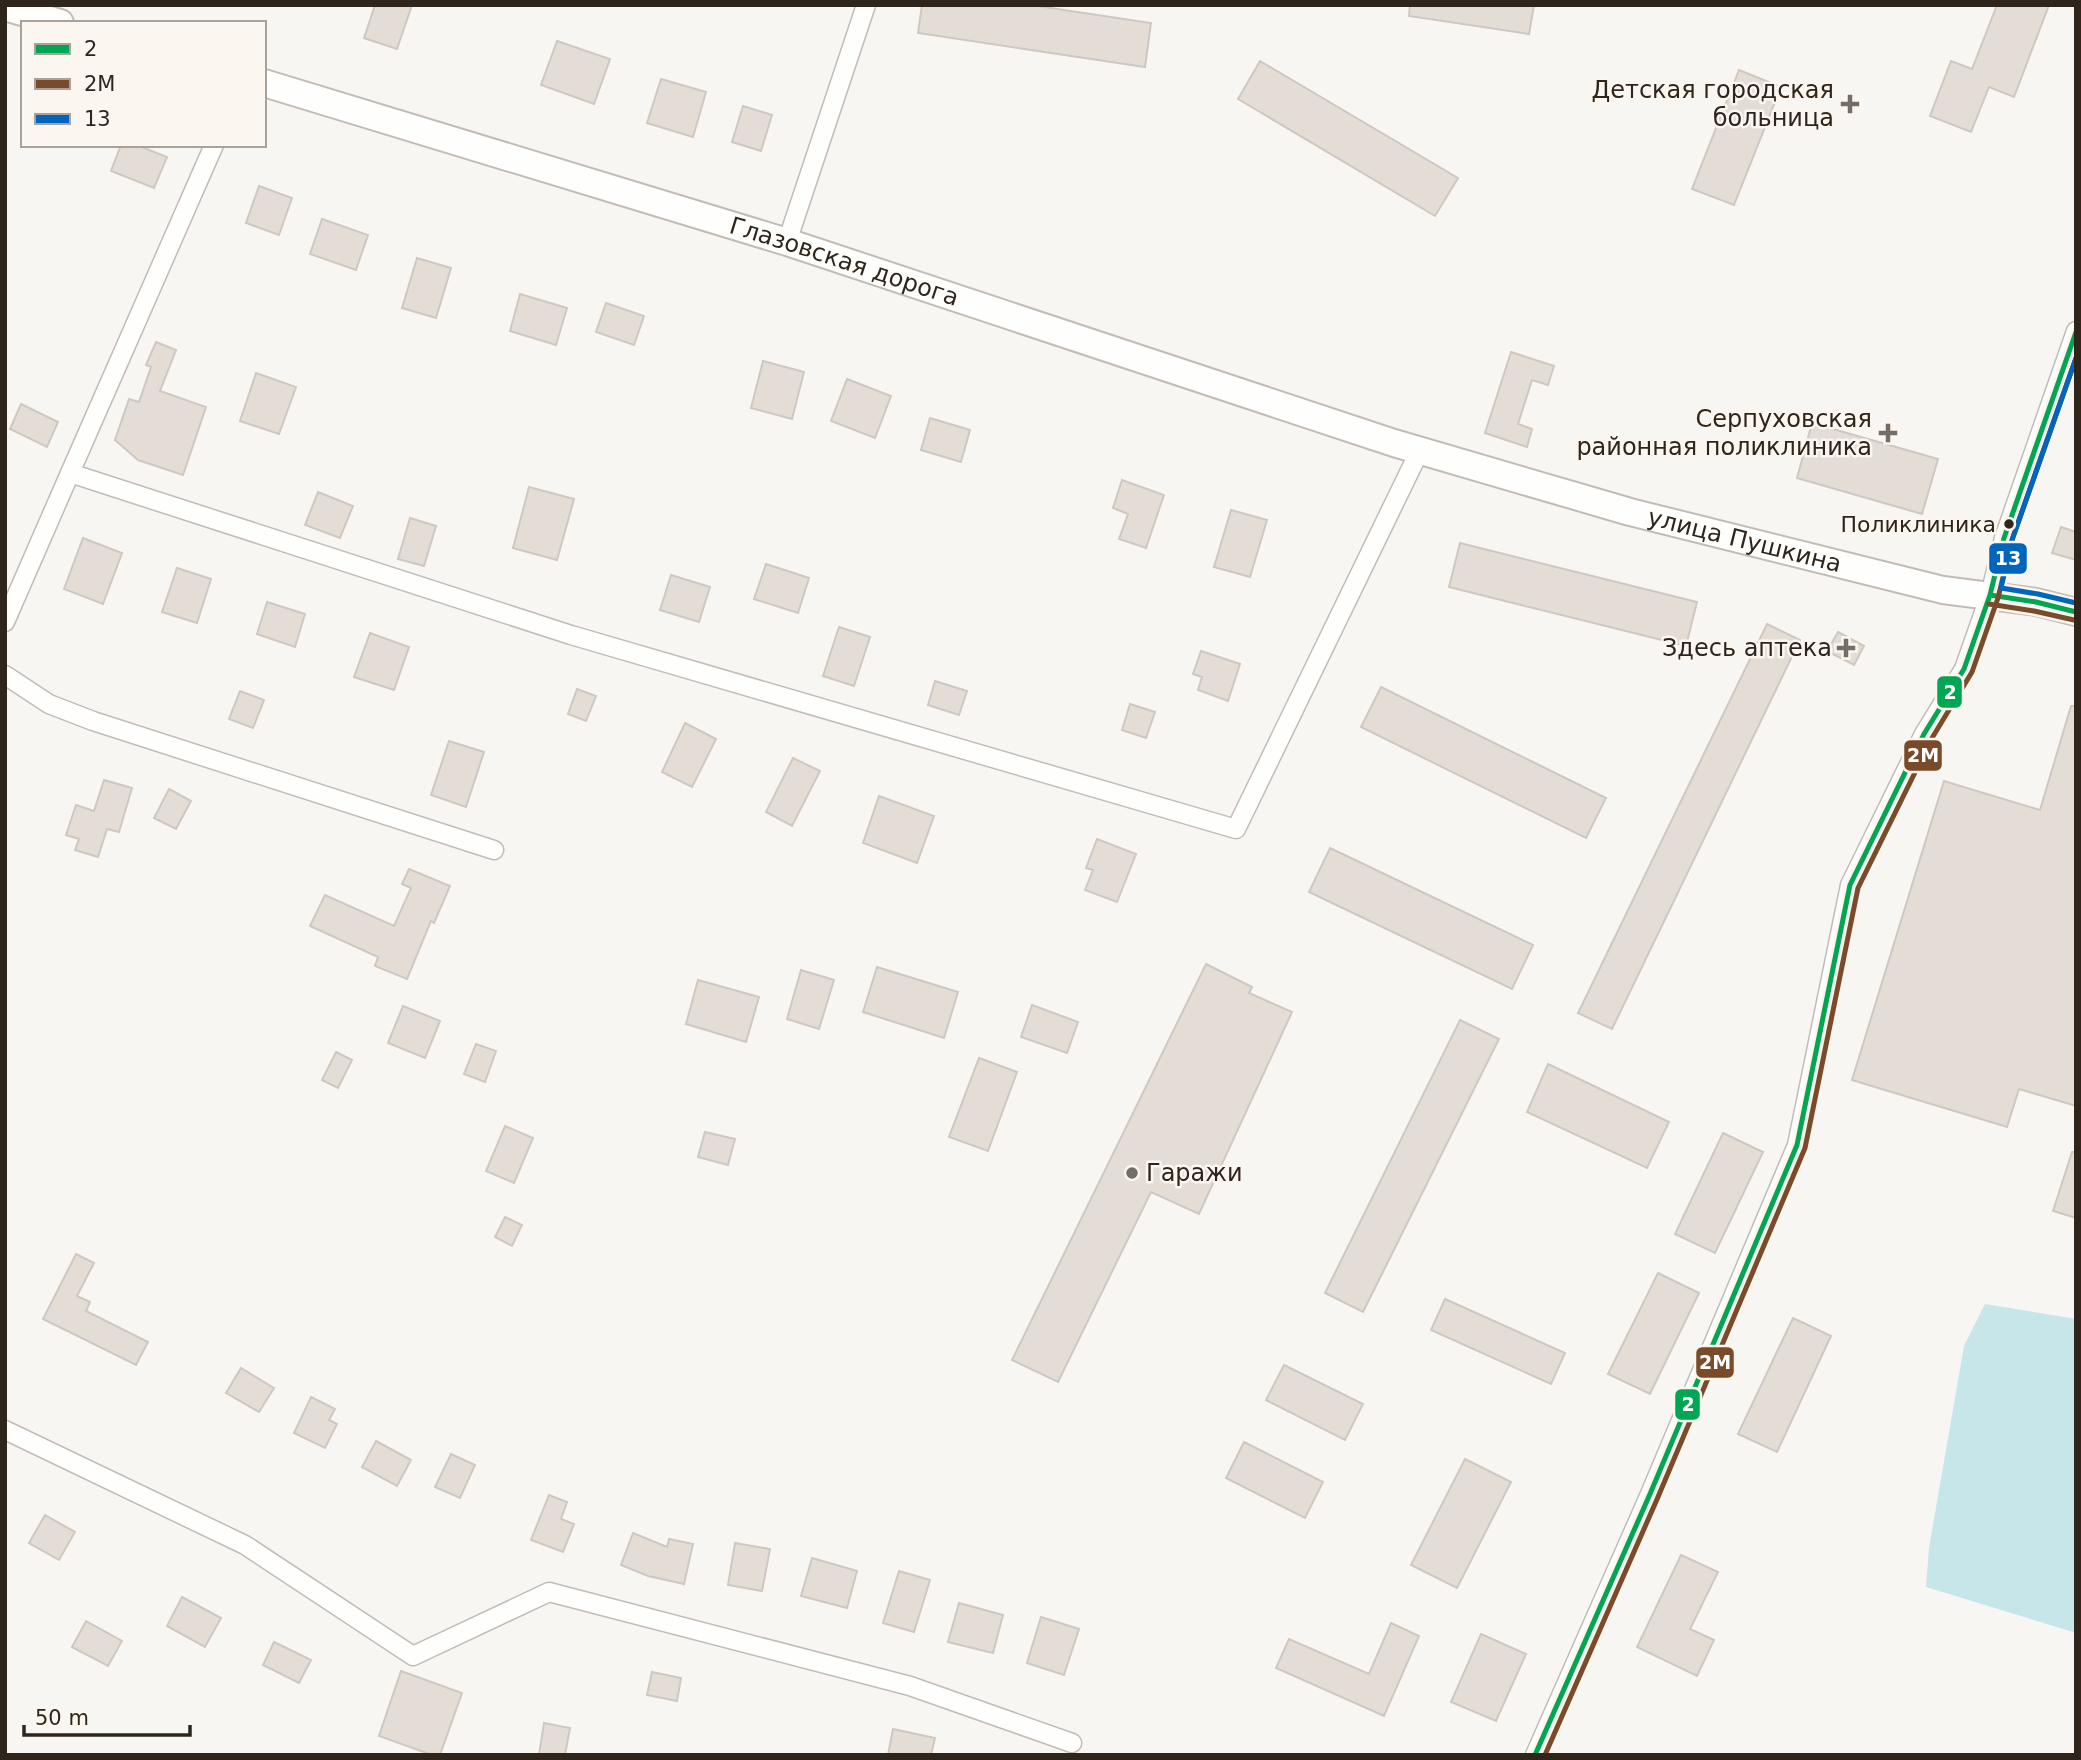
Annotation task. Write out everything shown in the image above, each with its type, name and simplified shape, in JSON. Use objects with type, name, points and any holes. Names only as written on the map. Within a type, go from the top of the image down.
[{"type":"street","points":[[787,242],[866,5]]},
{"type":"street","points":[[5,7],[53,21]]},
{"type":"street","name":"Глазовская дорога","points":[[266,84],[787,242],[1420,450]]},
{"type":"street","points":[[5,622],[213,147]]},
{"type":"street","points":[[1535,1755],[1650,1494],[1797,1145],[1850,886],[1924,734],[1964,668],[1990,595],[2004,538],[2076,331]]},
{"type":"street","points":[[70,473],[571,635],[1236,829],[1420,450]]},
{"type":"street","name":"улица Пушкина","points":[[1420,450],[1643,516],[1942,590],[2036,602],[2076,612]]},
{"type":"street","points":[[5,675],[49,704],[93,721],[494,850]]},
{"type":"street","points":[[5,1430],[245,1545],[413,1656],[549,1592],[910,1686],[1072,1743]]},
{"type":"water","points":[[1985,1304],[2076,1319],[2076,1633],[1926,1587],[1929,1548],[1964,1346]]},
{"type":"building","points":[[375,5],[412,5],[397,49],[364,38]]},
{"type":"building","points":[[922,5],[1031,5],[1151,23],[1145,67],[918,33]]},
{"type":"building","points":[[1410,5],[1534,5],[1529,34],[1409,16]]},
{"type":"building","points":[[1997,5],[2049,5],[2014,97],[1989,87],[1971,132],[1930,116],[1951,61],[1972,69]]},
{"type":"building","points":[[557,41],[610,59],[594,104],[541,85]]},
{"type":"building","points":[[1260,61],[1458,178],[1435,216],[1238,99]]},
{"type":"building","points":[[1739,70],[1781,87],[1734,205],[1692,189]]},
{"type":"building","points":[[661,79],[706,92],[693,137],[647,123]]},
{"type":"building","points":[[743,106],[772,115],[761,151],[732,142]]},
{"type":"building","points":[[120,147],[142,147],[167,157],[154,188],[111,171]]},
{"type":"building","points":[[259,186],[292,198],[279,235],[246,223]]},
{"type":"building","points":[[322,219],[368,235],[356,270],[310,254]]},
{"type":"building","points":[[417,258],[451,268],[436,318],[402,308]]},
{"type":"building","points":[[520,294],[567,308],[556,345],[510,331]]},
{"type":"building","points":[[606,303],[644,316],[634,345],[596,332]]},
{"type":"building","points":[[156,342],[176,350],[160,391],[206,407],[183,475],[138,460],[115,440],[129,399],[139,402],[151,367],[146,365]]},
{"type":"building","points":[[1511,352],[1554,366],[1548,385],[1532,380],[1518,424],[1532,429],[1527,447],[1485,433]]},
{"type":"building","points":[[763,361],[804,372],[792,419],[751,408]]},
{"type":"building","points":[[256,373],[296,387],[279,434],[240,421]]},
{"type":"building","points":[[847,379],[891,396],[875,438],[831,421]]},
{"type":"building","points":[[21,404],[58,422],[47,447],[10,429]]},
{"type":"building","points":[[930,418],[970,430],[961,462],[921,450]]},
{"type":"building","points":[[1812,423],[1938,459],[1922,514],[1797,478]]},
{"type":"building","points":[[1122,480],[1164,495],[1146,548],[1119,539],[1128,514],[1113,508]]},
{"type":"building","points":[[529,487],[574,499],[557,560],[513,548]]},
{"type":"building","points":[[318,492],[353,506],[340,538],[305,525]]},
{"type":"building","points":[[1231,510],[1267,520],[1250,577],[1214,567]]},
{"type":"building","points":[[410,518],[436,526],[424,566],[398,559]]},
{"type":"building","points":[[2061,527],[2076,532],[2076,560],[2052,553]]},
{"type":"building","points":[[83,538],[122,553],[103,604],[64,589]]},
{"type":"building","points":[[1460,543],[1697,602],[1686,646],[1449,587]]},
{"type":"building","points":[[766,564],[809,578],[798,613],[754,599]]},
{"type":"building","points":[[177,568],[211,579],[197,623],[162,612]]},
{"type":"building","points":[[671,575],[710,587],[699,622],[660,610]]},
{"type":"building","points":[[267,602],[305,614],[295,647],[257,634]]},
{"type":"building","points":[[1767,624],[1800,640],[1612,1029],[1578,1013]]},
{"type":"building","points":[[839,627],[870,637],[854,686],[823,676]]},
{"type":"building","name":"Здесь аптека","points":[[1838,632],[1864,646],[1854,665],[1827,651]]},
{"type":"building","points":[[370,633],[409,647],[394,690],[354,677]]},
{"type":"building","points":[[1201,651],[1240,664],[1228,701],[1198,690],[1202,677],[1193,674]]},
{"type":"building","points":[[935,681],[967,691],[959,715],[928,705]]},
{"type":"building","points":[[1381,687],[1606,798],[1586,838],[1361,727]]},
{"type":"building","points":[[577,689],[596,696],[586,721],[568,714]]},
{"type":"building","points":[[240,691],[264,700],[253,728],[229,719]]},
{"type":"building","points":[[1130,704],[1155,712],[1146,738],[1122,730]]},
{"type":"building","points":[[2071,706],[2076,706],[2076,1106],[2019,1089],[2007,1127],[1852,1080],[1944,781],[2040,810]]},
{"type":"building","points":[[685,723],[716,739],[692,787],[662,772]]},
{"type":"building","points":[[449,741],[484,752],[466,807],[431,795]]},
{"type":"building","points":[[793,758],[820,771],[792,826],[766,812]]},
{"type":"building","points":[[104,780],[132,788],[119,832],[107,829],[98,857],[75,850],[79,839],[66,835],[76,805],[94,811]]},
{"type":"building","points":[[169,789],[191,801],[176,829],[154,818]]},
{"type":"building","points":[[879,796],[934,816],[917,863],[863,843]]},
{"type":"building","points":[[1097,839],[1136,854],[1117,902],[1085,890],[1093,870],[1086,868]]},
{"type":"building","points":[[1330,848],[1533,945],[1512,989],[1309,892]]},
{"type":"building","points":[[409,869],[450,886],[434,923],[431,921],[407,979],[375,966],[378,957],[310,926],[325,895],[394,926],[411,888],[402,884]]},
{"type":"building","name":"Гаражи","points":[[1206,964],[1252,987],[1249,993],[1292,1012],[1199,1214],[1151,1192],[1058,1382],[1012,1360]]},
{"type":"building","points":[[877,967],[958,992],[944,1038],[863,1012]]},
{"type":"building","points":[[801,970],[834,980],[819,1029],[787,1019]]},
{"type":"building","points":[[698,980],[759,997],[746,1042],[686,1024]]},
{"type":"building","points":[[1032,1005],[1078,1022],[1067,1053],[1021,1037]]},
{"type":"building","points":[[403,1006],[440,1021],[425,1058],[388,1043]]},
{"type":"building","points":[[1460,1020],[1499,1039],[1363,1312],[1325,1293]]},
{"type":"building","points":[[476,1044],[496,1051],[485,1082],[464,1074]]},
{"type":"building","points":[[336,1052],[352,1060],[338,1088],[322,1080]]},
{"type":"building","points":[[979,1058],[1017,1072],[988,1151],[949,1137]]},
{"type":"building","points":[[1548,1064],[1669,1122],[1647,1168],[1527,1112]]},
{"type":"building","points":[[505,1126],[533,1138],[514,1183],[486,1171]]},
{"type":"building","points":[[705,1132],[735,1139],[728,1165],[698,1157]]},
{"type":"building","points":[[1723,1133],[1763,1152],[1715,1253],[1675,1234]]},
{"type":"building","points":[[2072,1152],[2076,1152],[2076,1218],[2053,1211]]},
{"type":"building","points":[[505,1217],[522,1225],[512,1246],[495,1237]]},
{"type":"building","points":[[76,1254],[94,1263],[77,1296],[90,1302],[86,1311],[148,1342],[136,1365],[43,1319]]},
{"type":"building","points":[[1658,1273],[1699,1293],[1650,1394],[1608,1374]]},
{"type":"building","points":[[1445,1299],[1565,1353],[1551,1384],[1431,1330]]},
{"type":"building","points":[[1793,1318],[1831,1336],[1777,1452],[1738,1434]]},
{"type":"building","points":[[1284,1365],[1363,1404],[1345,1440],[1266,1400]]},
{"type":"building","points":[[241,1368],[274,1388],[259,1412],[226,1393]]},
{"type":"building","points":[[311,1397],[335,1409],[329,1420],[337,1424],[325,1448],[294,1433]]},
{"type":"building","points":[[376,1441],[411,1460],[397,1486],[362,1467]]},
{"type":"building","points":[[1244,1442],[1323,1482],[1305,1518],[1226,1478]]},
{"type":"building","points":[[451,1454],[475,1465],[460,1498],[435,1487]]},
{"type":"building","points":[[1465,1459],[1511,1482],[1457,1588],[1411,1565]]},
{"type":"building","points":[[549,1495],[567,1502],[561,1519],[574,1524],[563,1552],[531,1540]]},
{"type":"building","points":[[45,1515],[75,1532],[59,1560],[29,1543]]},
{"type":"building","points":[[633,1533],[667,1547],[669,1539],[693,1544],[684,1584],[648,1576],[621,1565]]},
{"type":"building","points":[[735,1543],[770,1549],[762,1591],[728,1585]]},
{"type":"building","points":[[1681,1555],[1718,1572],[1690,1629],[1714,1640],[1697,1676],[1637,1647]]},
{"type":"building","points":[[812,1558],[857,1571],[847,1608],[801,1596]]},
{"type":"building","points":[[899,1571],[930,1580],[914,1632],[883,1623]]},
{"type":"building","points":[[182,1597],[221,1618],[205,1647],[167,1626]]},
{"type":"building","points":[[959,1603],[1003,1615],[993,1653],[948,1642]]},
{"type":"building","points":[[1041,1617],[1079,1629],[1064,1675],[1027,1663]]},
{"type":"building","points":[[86,1621],[122,1641],[108,1666],[72,1647]]},
{"type":"building","points":[[1391,1623],[1419,1636],[1384,1716],[1276,1668],[1289,1639],[1369,1674]]},
{"type":"building","points":[[1481,1634],[1526,1654],[1496,1721],[1451,1702]]},
{"type":"building","points":[[274,1642],[311,1660],[299,1683],[263,1665]]},
{"type":"building","points":[[401,1671],[462,1693],[440,1755],[432,1755],[379,1736]]},
{"type":"building","points":[[652,1672],[681,1678],[677,1701],[647,1695]]},
{"type":"building","points":[[544,1723],[570,1728],[565,1755],[539,1755]]},
{"type":"building","points":[[893,1729],[935,1738],[931,1755],[888,1755]]},
{"type":"transit line","name":"2","points":[[1535,1755],[1650,1494],[1797,1145],[1850,885],[1924,734],[1964,669],[1990,595],[2004,538],[2076,332]]},
{"type":"transit line","name":"2М","points":[[1545,1755],[1658,1497],[1805,1148],[1858,888],[1932,738],[1972,672],[1998,598],[2012,540],[2076,358]]},
{"type":"transit line","name":"13","points":[[2076,358],[2012,540],[2001,588],[2076,603]]},
{"type":"transit line","name":"2","points":[[1990,595],[2076,612]]},
{"type":"transit line","name":"2М","points":[[1989,604],[2074,620]]},
{"type":"place","name":"Детская городская больница","points":[[1850,104]]},
{"type":"place","name":"Серпуховская районная поликлиника","points":[[1888,433]]},
{"type":"place","name":"Поликлиника","points":[[2009,524]]},
{"type":"place","name":"Здесь аптека","points":[[1846,648]]},
{"type":"place","name":"Гаражи","points":[[1132,1173]]}]
